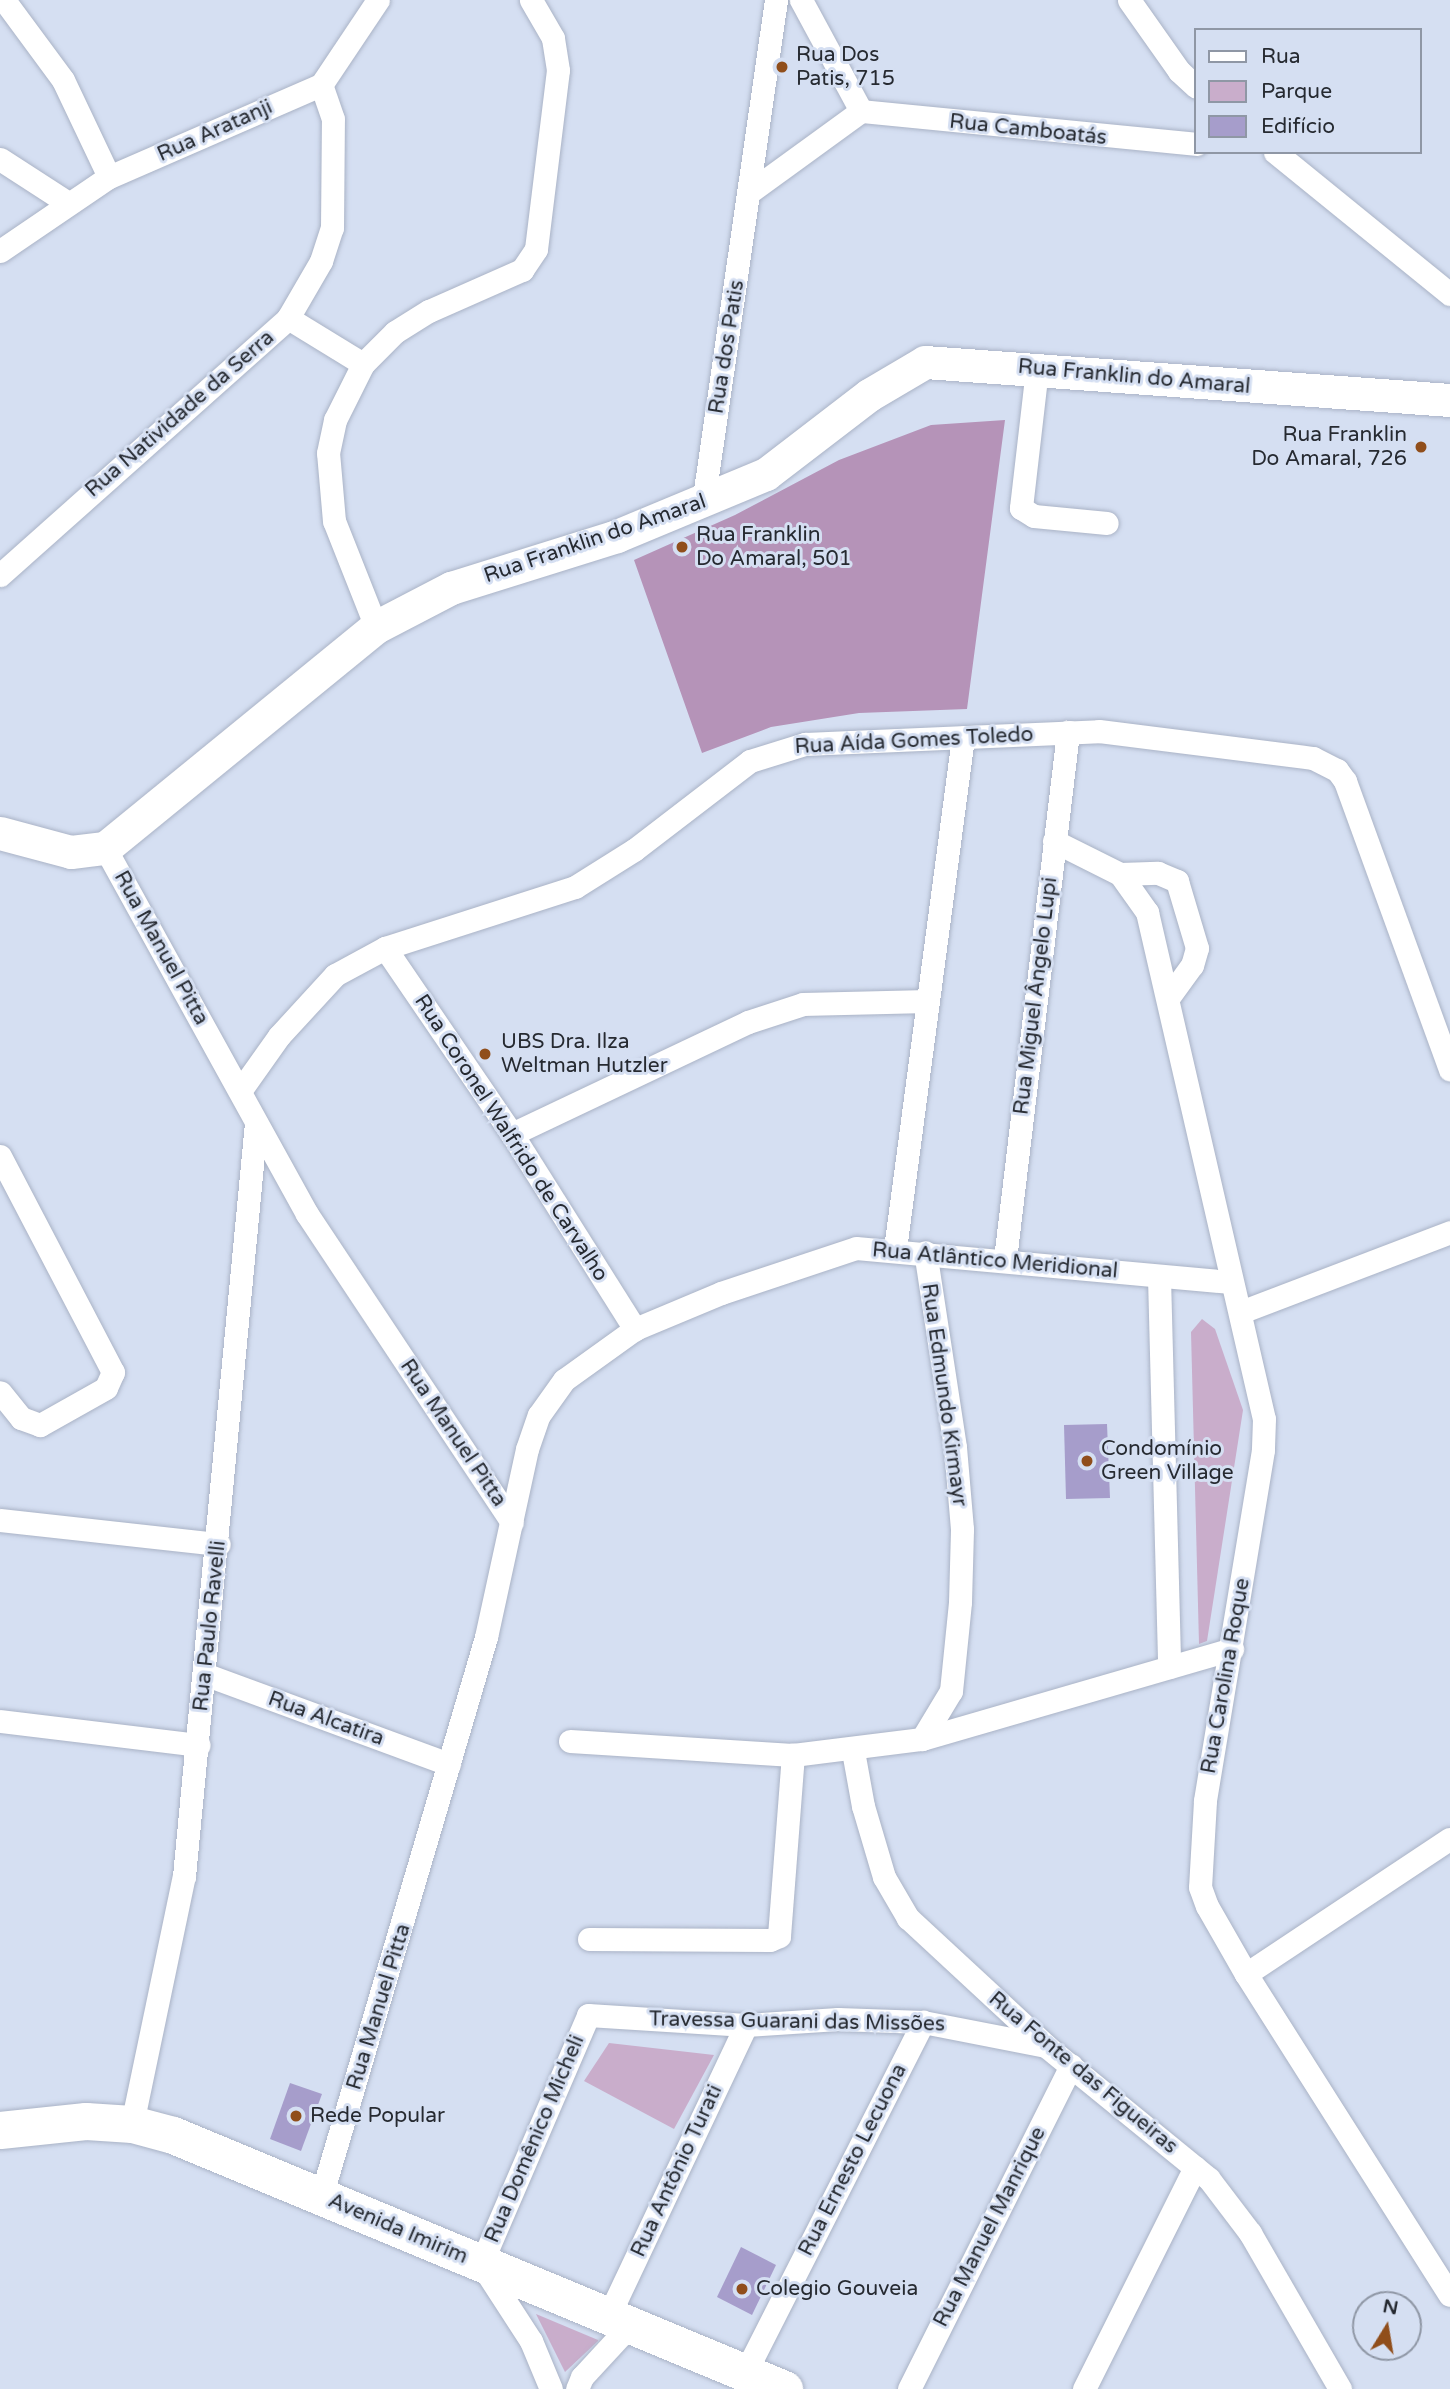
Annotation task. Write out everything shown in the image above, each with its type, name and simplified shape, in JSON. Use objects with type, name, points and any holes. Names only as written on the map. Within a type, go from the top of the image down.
[{"type":"main road","name":"Avenida Imirim","points":[[0,2130],[86,2121],[132,2124],[173,2135],[784,2389]]},
{"type":"street","points":[[4,0],[63,80],[109,177]]},
{"type":"street","points":[[321,85],[378,0]]},
{"type":"street","points":[[376,627],[334,521],[328,486],[328,453],[335,420],[363,364],[395,332],[429,311],[522,270],[536,249],[558,70],[553,38],[531,0]]},
{"type":"street","name":"Rua dos Patis","points":[[703,504],[751,191],[776,0]]},
{"type":"street","points":[[751,191],[861,111],[801,0]]},
{"type":"street","points":[[1129,0],[1179,71],[1194,85]]},
{"type":"street","name":"Rua Aratanji","points":[[0,251],[68,202],[109,177],[321,85]]},
{"type":"street","name":"Rua Natividade da Serra","points":[[0,575],[288,318],[321,261],[331,228],[333,120],[321,85]]},
{"type":"street","name":"Rua Camboatás","points":[[861,111],[1194,144]]},
{"type":"street","points":[[1277,154],[1450,294]]},
{"type":"street","points":[[0,159],[68,202]]},
{"type":"street","points":[[288,318],[363,364]]},
{"type":"street","name":"Rua Franklin do Amaral","points":[[105,848],[376,627],[451,588],[617,537],[703,504],[766,474],[915,366],[940,360],[1450,400]]},
{"type":"street","points":[[1037,369],[1021,508],[1034,516],[1107,523]]},
{"type":"street","name":"Rua Aída Gomes Toledo","points":[[240,1091],[312,997],[335,975],[385,948],[575,887],[634,850],[739,769],[778,750],[805,744],[1099,732],[1312,758],[1337,770],[1345,780],[1450,1069]]},
{"type":"street","name":"Rua Miguel Ângelo Lupi","points":[[1005,1259],[1068,733]]},
{"type":"street","points":[[895,1249],[963,737]]},
{"type":"street","points":[[0,833],[71,852],[105,848]]},
{"type":"street","name":"Rua Carolina Roque","points":[[1054,841],[1120,874],[1147,912],[1264,1419],[1263,1450],[1205,1801],[1199,1868],[1207,1906],[1246,1974],[1450,2295]]},
{"type":"street","name":"Rua Manuel Pitta","points":[[105,848],[307,1214],[512,1522],[486,1637],[321,2197]]},
{"type":"street","name":"Rua Carolina Roque","points":[[1120,874],[1158,873],[1177,881],[1197,948],[1192,965],[1168,998]]},
{"type":"street","name":"Rua Coronel Walfrido de Carvalho","points":[[385,948],[512,1134],[635,1329]]},
{"type":"street","points":[[512,1134],[748,1022],[803,1004],[927,1001]]},
{"type":"street","name":"Rua Paulo Ravelli","points":[[132,2124],[184,1876],[219,1544],[256,1123]]},
{"type":"street","points":[[0,1156],[110,1359],[113,1372],[106,1388],[40,1425],[21,1418],[0,1392]]},
{"type":"street","points":[[1241,1312],[1450,1232]]},
{"type":"street","name":"Rua Atlântico Meridional","points":[[512,1522],[540,1415],[564,1380],[635,1329],[834,1253],[895,1249],[1231,1282]]},
{"type":"street","name":"Rua Edmundo Kirmayr","points":[[922,1739],[951,1691],[961,1602],[961,1529],[955,1447],[925,1252]]},
{"type":"street","points":[[1159,1277],[1169,1667]]},
{"type":"street","points":[[0,1520],[219,1544]]},
{"type":"street","points":[[570,1741],[793,1755],[853,1751],[922,1739],[1232,1649]]},
{"type":"street","name":"Rua Alcatira","points":[[204,1674],[449,1764]]},
{"type":"street","points":[[0,1721],[199,1745]]},
{"type":"street","name":"Rua Fonte das Figueiras","points":[[853,1751],[863,1806],[884,1877],[908,1917],[1046,2046],[1195,2167],[1250,2233],[1340,2389]]},
{"type":"street","points":[[589,1939],[770,1940],[779,1936],[793,1755]]},
{"type":"street","points":[[1246,1974],[1450,1839],[1450,1827]]},
{"type":"street","name":"Travessa Guarani das Missões","points":[[588,2015],[746,2025],[838,2019],[923,2022],[1046,2046]]},
{"type":"street","name":"Rua Domênico Micheli","points":[[481,2264],[588,2015]]},
{"type":"street","name":"Rua Ernesto Lecuona","points":[[746,2373],[923,2022]]},
{"type":"street","name":"Rua Antônio Turati","points":[[577,2389],[618,2321],[746,2025]]},
{"type":"street","name":"Rua Manuel Manrique","points":[[909,2389],[1071,2065]]},
{"type":"street","points":[[1084,2389],[1195,2167]]},
{"type":"street","points":[[481,2264],[526,2332],[551,2389]]},
{"type":"green space","points":[[1202,1319],[1215,1329],[1243,1410],[1207,1641],[1199,1644],[1191,1332]]},
{"type":"green space","points":[[609,2043],[714,2055],[674,2129],[584,2081]]},
{"type":"green space","points":[[536,2314],[598,2340],[598,2341],[565,2372]]},
{"type":"shaded area","points":[[1005,420],[967,709],[859,713],[771,727],[702,753],[634,560],[735,515],[839,460],[931,425]]},
{"type":"building","name":"Condomínio Green Village","points":[[1107,1424],[1110,1498],[1066,1499],[1064,1425]]},
{"type":"building","name":"Rede Popular","points":[[290,2083],[322,2094],[301,2151],[270,2139]]},
{"type":"building","name":"Colegio Gouveia","points":[[741,2247],[776,2265],[752,2315],[717,2297]]},
{"type":"place","name":"Rua Dos Patis, 715","points":[[782,67]]},
{"type":"place","name":"Rua Franklin Do Amaral, 726","points":[[1421,447]]},
{"type":"place","name":"Rua Franklin Do Amaral, 501","points":[[682,547]]},
{"type":"place","name":"UBS Dra. Ilza Weltman Hutzler","points":[[485,1054]]},
{"type":"place","name":"Condomínio Green Village","points":[[1087,1461]]},
{"type":"place","name":"Rede Popular","points":[[296,2116]]},
{"type":"place","name":"Colegio Gouveia","points":[[742,2289]]}]
